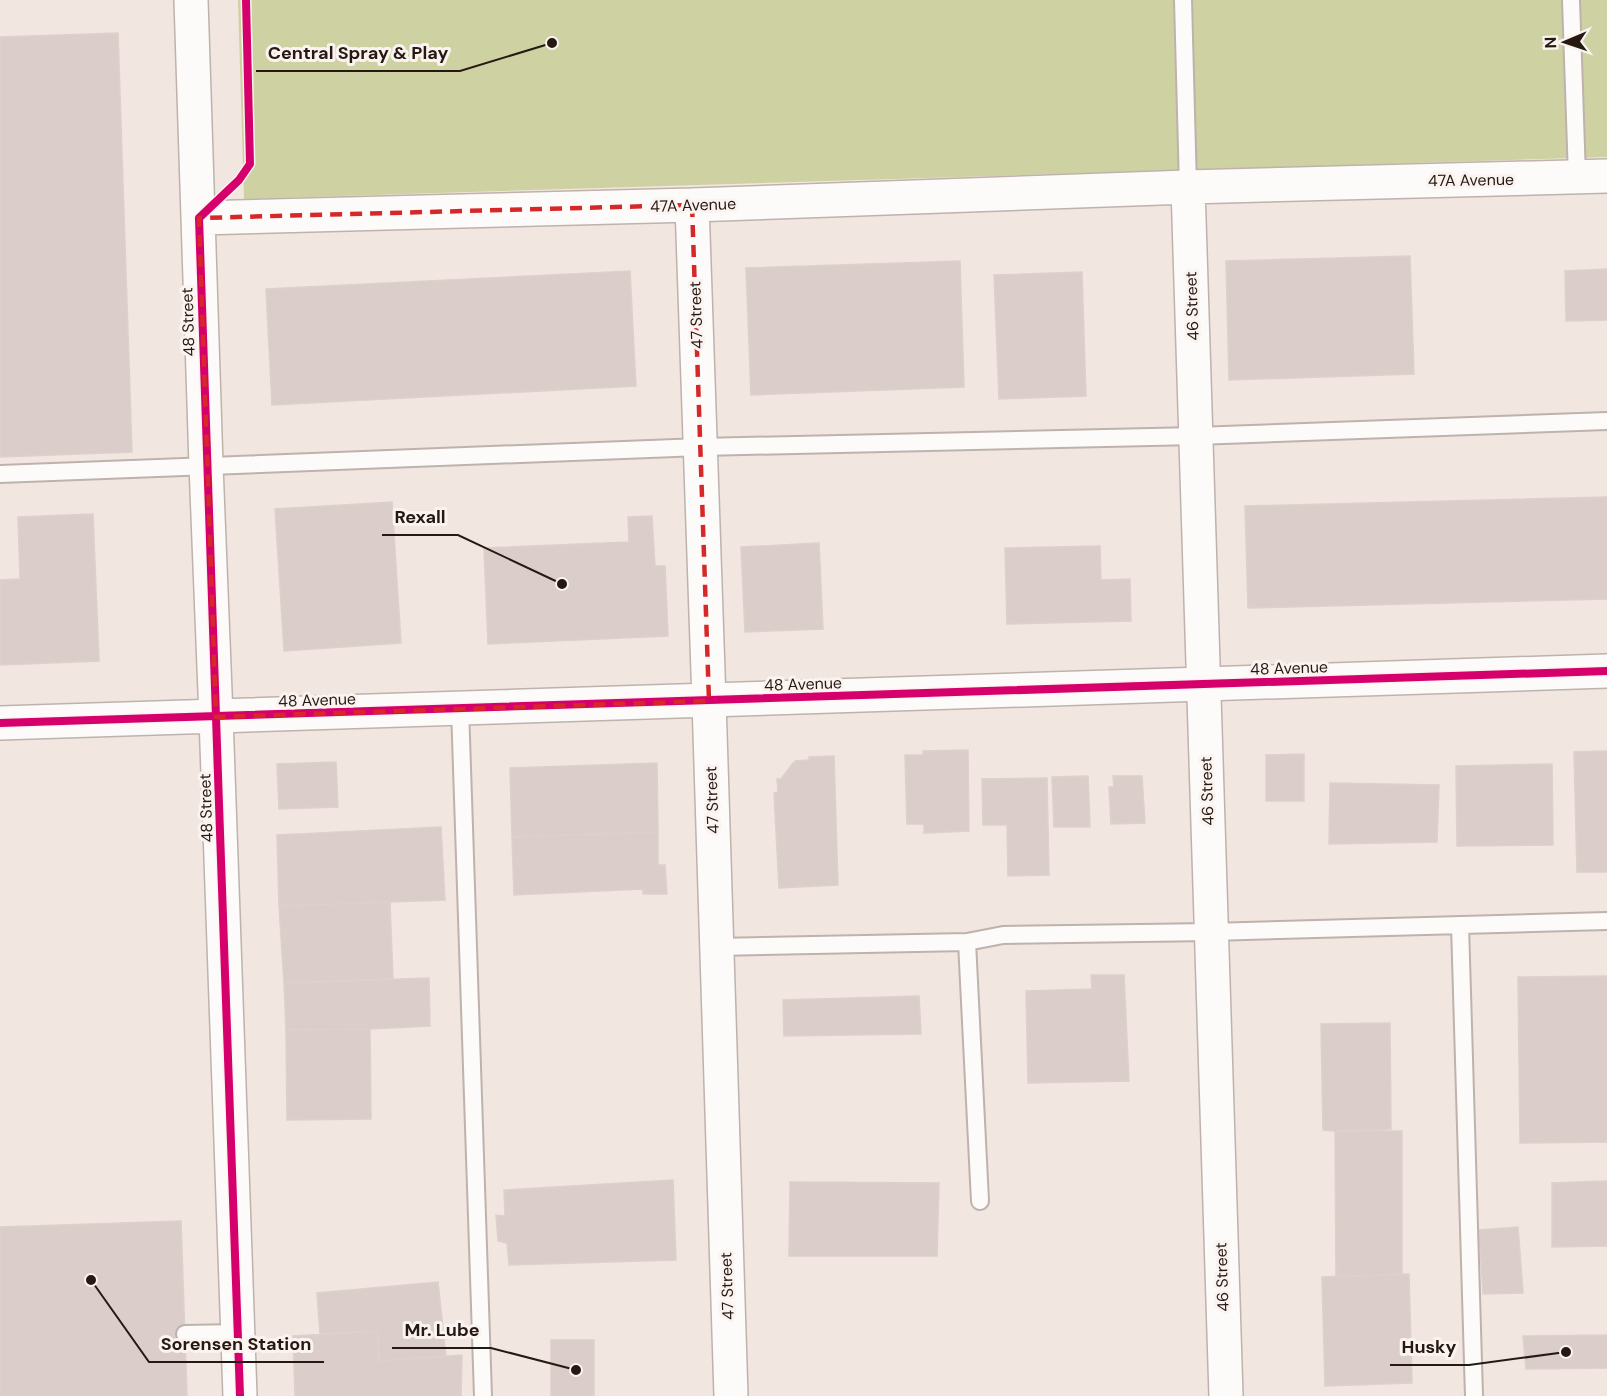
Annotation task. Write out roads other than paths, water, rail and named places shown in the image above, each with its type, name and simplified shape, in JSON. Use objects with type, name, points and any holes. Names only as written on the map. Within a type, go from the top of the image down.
[{"type":"street","name":"48 Street","points":[[191,0],[240,1396]]},
{"type":"street","name":"47A Avenue","points":[[199,218],[692,205],[1188,187],[1592,177]]},
{"type":"street","name":"46 Street","points":[[1188,187],[1226,1396]]},
{"type":"street","name":"47 Street","points":[[692,205],[731,1396]]},
{"type":"street","name":"48 Avenue","points":[[0,723],[1607,671]]},
{"type":"lane","points":[[1183,0],[1188,187]]},
{"type":"lane","name":"47A Avenue","points":[[1571,0],[1592,177]]},
{"type":"lane","points":[[0,474],[700,447],[1196,436],[1607,421]]},
{"type":"lane","points":[[460,708],[483,1396]]},
{"type":"lane","points":[[717,947],[967,942],[1002,934],[1211,932],[1607,921]]},
{"type":"lane","points":[[1460,925],[1474,1396]]},
{"type":"lane","points":[[967,942],[980,1201]]},
{"type":"lane","points":[[185,1334],[238,1333]]},
{"type":"place","name":"Central Spray & Play","points":[[552,43]]},
{"type":"place","name":"Rexall","points":[[562,584]]},
{"type":"place","name":"Sorensen Station","points":[[91,1280]]},
{"type":"place","name":"Husky","points":[[1566,1352]]},
{"type":"place","name":"Mr. Lube","points":[[576,1370]]}]
